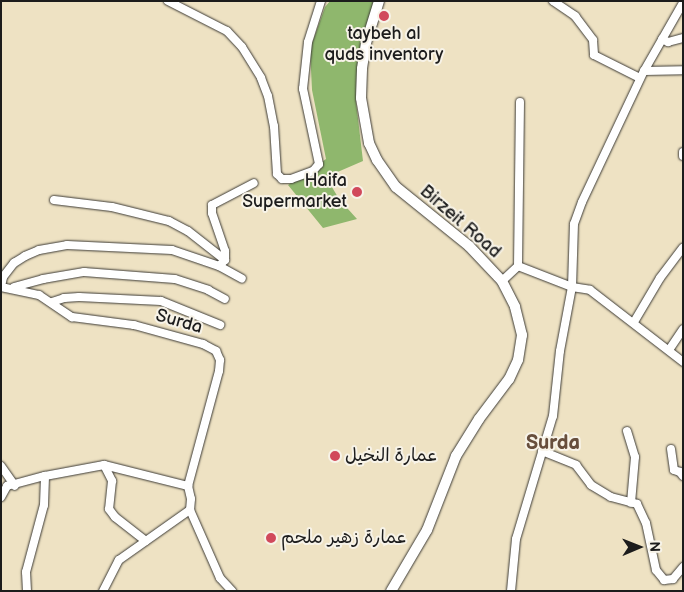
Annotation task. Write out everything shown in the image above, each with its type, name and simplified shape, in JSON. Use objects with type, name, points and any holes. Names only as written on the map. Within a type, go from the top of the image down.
[{"type":"main road","name":"Birzeit Road","points":[[379,1],[366,43],[362,69],[361,98],[369,142],[377,160],[396,187],[469,246],[502,281],[520,321],[522,335],[518,360],[509,379],[475,425],[456,456],[427,530],[391,591]]},
{"type":"street","points":[[168,1],[226,31],[242,47],[261,78],[268,96],[274,126],[277,174],[282,179],[291,180],[313,172],[319,164],[303,89],[308,42],[321,1]]},
{"type":"street","points":[[553,1],[574,16],[593,40],[594,55],[642,74],[683,70]]},
{"type":"street","points":[[511,591],[516,539],[553,416],[560,351],[572,287],[574,224],[579,209],[642,74],[683,3]]},
{"type":"street","points":[[662,39],[668,42],[683,38]]},
{"type":"street","points":[[502,281],[518,266],[520,102]]},
{"type":"street","points":[[222,263],[225,251],[212,213],[212,205],[254,183]]},
{"type":"street","points":[[54,200],[112,208],[169,221],[188,231],[242,279]]},
{"type":"street","points":[[1,286],[3,277],[14,263],[25,256],[39,250],[67,245],[172,250],[222,263]]},
{"type":"street","points":[[634,322],[660,278],[683,248]]},
{"type":"street","points":[[518,266],[572,287],[590,290],[634,322],[683,362]]},
{"type":"street","points":[[12,288],[43,279],[84,272],[175,279],[225,298]]},
{"type":"street","name":"Surda","points":[[1,286],[26,290],[52,302],[72,317],[134,325],[203,344],[216,351],[220,360],[219,371],[188,486],[191,499],[190,510],[220,578],[232,591]]},
{"type":"street","points":[[52,302],[79,297],[161,301],[220,325]]},
{"type":"street","points":[[669,350],[683,329]]},
{"type":"street","points":[[627,432],[635,457],[631,502]]},
{"type":"street","points":[[671,449],[674,470],[680,472],[683,476]]},
{"type":"street","points":[[542,451],[576,465],[592,486],[611,497],[637,504],[646,523],[656,570],[664,580],[673,579],[683,567]]},
{"type":"street","points":[[104,465],[112,480],[109,509],[115,517],[146,540]]},
{"type":"street","points":[[1,497],[8,486],[14,486],[45,476],[104,465],[188,486]]},
{"type":"street","points":[[1,466],[14,486]]},
{"type":"street","points":[[27,591],[26,572],[44,505],[45,476]]},
{"type":"street","points":[[103,591],[119,560],[190,510]]},
{"type":"green space","points":[[330,1],[379,1],[359,52],[356,102],[363,161],[326,177],[339,199],[357,219],[323,228],[288,185],[326,159],[312,90],[310,49],[325,7]]},
{"type":"place","name":"taybeh al quds inventory","points":[[384,16]]},
{"type":"place","name":"Haifa Supermarket","points":[[357,192]]},
{"type":"place","name":"عمارة النخيل","points":[[335,456]]},
{"type":"place","name":"عمارة زهير ملحم","points":[[271,538]]},
{"type":"district","name":"Surda","points":[[553,443]]}]
